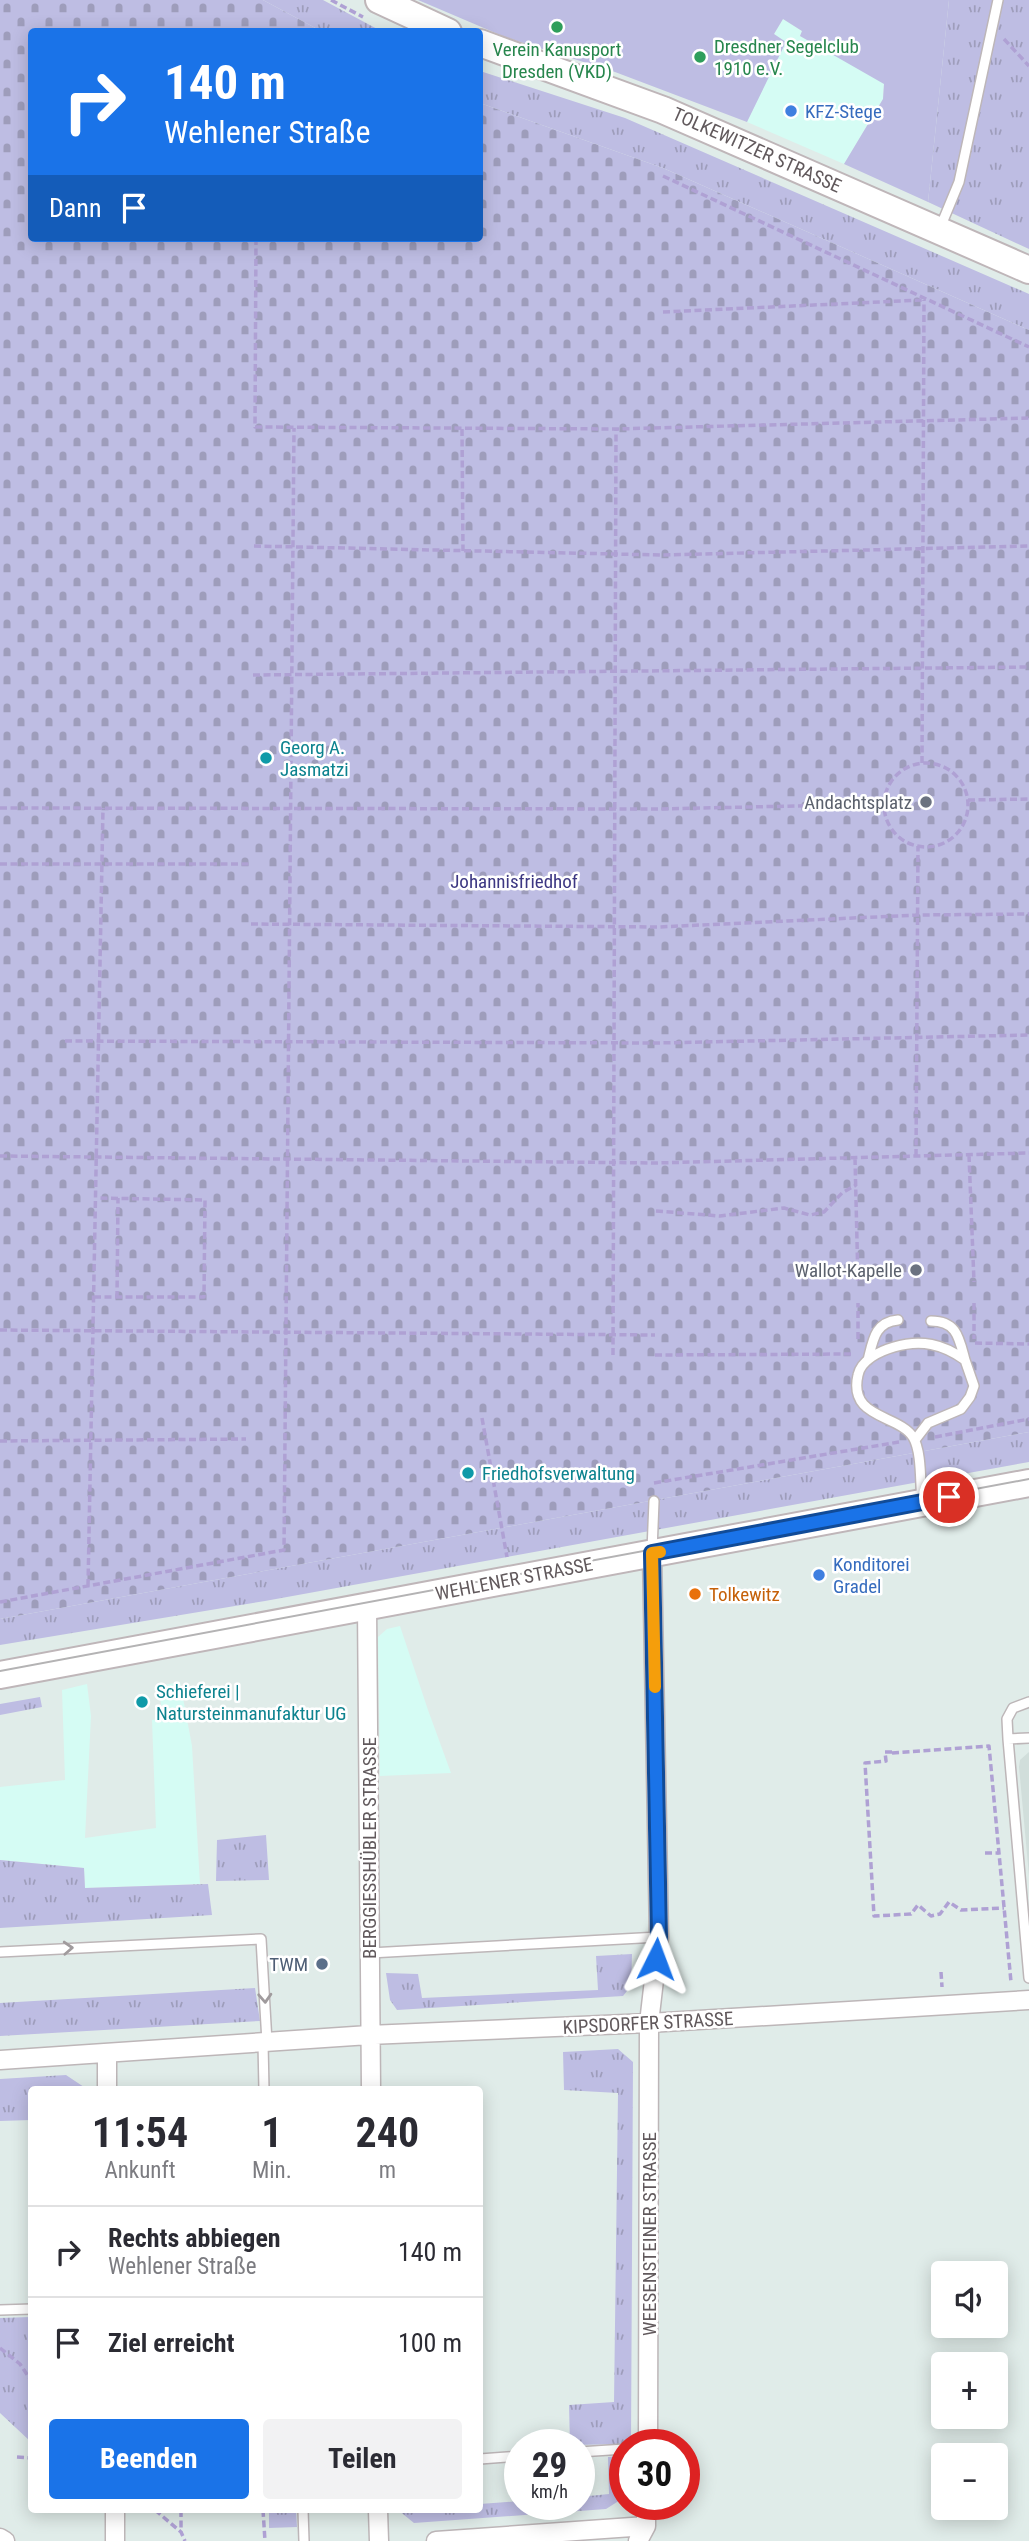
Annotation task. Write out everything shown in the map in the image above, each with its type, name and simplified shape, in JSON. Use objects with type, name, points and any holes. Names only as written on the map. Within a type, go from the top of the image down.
[{"type":"main road","points":[[373,9],[435,28]]},
{"type":"main road","name":"TOLKEWITZER STRASSE","points":[[483,44],[663,110],[1029,270]]},
{"type":"main road","name":"WEHLENER STRASSE","points":[[0,1675],[1029,1483]]},
{"type":"street","name":"WEESENSTEINER STRASSE","points":[[648,2429],[649,2023],[659,1937],[652,1553]]},
{"type":"street","name":"BERGGIESSHÜBLER STRASSE","points":[[367,1606],[371,2086]]},
{"type":"street","name":"KIPSDORFER STRASSE","points":[[0,2060],[369,2035],[649,2023],[1021,2001]]},
{"type":"street","points":[[107,2053],[107,2086]]},
{"type":"street","points":[[114,2513],[114,2541]]},
{"type":"street","points":[[378,2513],[379,2541]]},
{"type":"street","points":[[436,2541],[642,2533]]},
{"type":"street","points":[[0,2538],[5,2541]]},
{"type":"lane","points":[[939,230],[959,182],[998,0]]},
{"type":"lane","points":[[868,1360],[876,1331],[887,1321],[898,1320]]},
{"type":"lane","points":[[915,1440],[928,1423],[961,1409],[974,1386],[956,1330],[945,1321],[931,1321]]},
{"type":"lane","points":[[923,1502],[915,1440],[905,1426],[880,1418],[862,1401],[857,1389],[858,1373],[868,1360],[884,1350],[923,1342],[940,1345],[965,1360]]},
{"type":"lane","points":[[652,1553],[654,1501]]},
{"type":"lane","points":[[1029,1702],[1013,1708],[1007,1719],[1029,1978]]},
{"type":"lane","points":[[1009,1740],[1029,1738]]},
{"type":"lane","points":[[370,1953],[659,1937]]},
{"type":"lane","points":[[0,1952],[261,1939],[264,2086]]},
{"type":"lane","points":[[0,2309],[28,2309]]},
{"type":"lane","points":[[483,2459],[504,2457]]},
{"type":"lane","points":[[303,2513],[304,2541]]},
{"type":"path","points":[[331,0],[373,9]]},
{"type":"path","points":[[992,25],[1029,66]]},
{"type":"path","points":[[663,176],[1029,347]]},
{"type":"path","points":[[256,242],[254,427],[616,429],[1029,418]]},
{"type":"path","points":[[663,312],[924,300]]},
{"type":"path","points":[[922,763],[924,300]]},
{"type":"path","points":[[0,1602],[284,1550],[294,428]]},
{"type":"path","points":[[462,429],[463,551]]},
{"type":"path","points":[[612,1354],[616,429]]},
{"type":"path","points":[[254,546],[616,554],[1029,546]]},
{"type":"path","points":[[253,676],[1029,667]]},
{"type":"path","points":[[922,763],[943,766],[951,771],[961,782],[968,800],[966,817],[959,831],[937,846],[918,846],[902,840],[889,825],[884,804],[892,779],[904,769],[922,763]]},
{"type":"path","points":[[968,800],[1029,799]]},
{"type":"path","points":[[0,808],[615,809],[884,804]]},
{"type":"path","points":[[88,1586],[103,808]]},
{"type":"path","points":[[916,1156],[918,846]]},
{"type":"path","points":[[0,864],[252,864]]},
{"type":"path","points":[[251,924],[615,926],[918,915],[1029,915]]},
{"type":"path","points":[[65,1041],[614,1043],[1029,1035]]},
{"type":"path","points":[[0,1156],[614,1163],[1029,1153]]},
{"type":"path","points":[[969,1155],[974,1282]]},
{"type":"path","points":[[855,1158],[858,1282]]},
{"type":"path","points":[[656,1211],[720,1216],[784,1208],[810,1215],[824,1212],[842,1193],[856,1185]]},
{"type":"path","points":[[94,1297],[204,1297],[205,1200],[96,1198]]},
{"type":"path","points":[[117,1298],[118,1198]]},
{"type":"path","points":[[858,1303],[858,1354]]},
{"type":"path","points":[[0,1330],[655,1335]]},
{"type":"path","points":[[974,1343],[1029,1344]]},
{"type":"path","points":[[655,1355],[858,1354],[868,1360]]},
{"type":"path","points":[[482,1418],[510,1580]]},
{"type":"path","points":[[654,1483],[1029,1419]]},
{"type":"path","points":[[0,1441],[246,1438]]},
{"type":"path","points":[[1004,1908],[961,1910],[949,1902],[940,1914],[931,1916],[918,1905],[911,1914],[874,1916],[865,1763],[886,1761],[885,1752],[989,1746],[1004,1908],[1021,2001]]},
{"type":"path","points":[[985,1853],[999,1853]]},
{"type":"path","points":[[0,2348],[20,2364],[28,2376]]},
{"type":"path","points":[[17,2457],[28,2458]]},
{"type":"path","points":[[159,2513],[181,2532]]},
{"type":"path","points":[[181,2513],[181,2532],[185,2541]]},
{"type":"path","points":[[263,2513],[265,2541]]},
{"type":"shaded area","points":[[783,19],[802,31],[800,36],[884,83],[883,99],[844,164],[747,122],[785,42],[774,34]]},
{"type":"shaded area","points":[[400,1626],[451,1773],[380,1776],[378,1637],[387,1629]]},
{"type":"shaded area","points":[[180,1682],[192,1746],[200,1884],[85,1888],[84,1868],[0,1860],[0,1787],[65,1780],[62,1690],[87,1684],[91,1716],[85,1838],[156,1828],[152,1720],[157,1719],[156,1712],[162,1710],[158,1686]]},
{"type":"shaded area","points":[[1029,1752],[1029,1876],[1019,1767],[1020,1760]]},
{"type":"green space","name":"Johannisfriedhof","points":[[0,0],[263,0],[315,28],[28,28],[28,242],[483,242],[483,104],[663,168],[1029,330],[1029,1432],[0,1619]]},
{"type":"green space","points":[[263,0],[323,0],[375,28],[315,28]]},
{"type":"green space","points":[[418,0],[949,0],[928,202],[844,164],[883,99],[884,84],[800,36],[802,31],[783,19],[774,34],[786,42],[747,122],[615,72],[505,37]]},
{"type":"green space","points":[[949,0],[1029,0],[1029,249],[928,202]]},
{"type":"green space","points":[[483,72],[625,118],[1029,294],[1029,330],[663,168],[483,104]]},
{"type":"green space","points":[[1029,1432],[1029,1462],[265,1601],[0,1645],[0,1619]]},
{"type":"green space","points":[[40,1697],[42,1707],[0,1715],[0,1704]]},
{"type":"green space","points":[[266,1835],[269,1880],[216,1881],[217,1840]]},
{"type":"green space","points":[[0,1860],[84,1868],[85,1888],[208,1884],[212,1915],[0,1928]]},
{"type":"green space","points":[[632,1954],[631,1986],[623,1996],[397,2010],[390,2000],[386,1973],[418,1974],[422,1998],[598,1990],[596,1956]]},
{"type":"green space","points":[[255,1988],[260,2021],[0,2036],[0,2003]]},
{"type":"green space","points":[[618,2049],[633,2062],[631,2429],[609,2429],[609,2444],[595,2445],[595,2429],[570,2429],[569,2405],[614,2402],[618,2093],[564,2090],[563,2052]]},
{"type":"green space","points":[[66,2075],[82,2086],[28,2086],[28,2120],[0,2121],[0,2079]]},
{"type":"green space","points":[[28,2317],[28,2439],[0,2413],[0,2318]]},
{"type":"green space","points":[[609,2494],[609,2507],[595,2510],[595,2495]]},
{"type":"green space","points":[[504,2502],[504,2516],[414,2523],[402,2513],[483,2513],[483,2504]]},
{"type":"green space","points":[[269,2513],[296,2513],[297,2527],[269,2528]]},
{"type":"tram line","points":[[0,1671],[1029,1479]]},
{"type":"slow traffic","points":[[655,1687],[652,1553],[660,1552]]},
{"type":"place","name":"Verein Kanusport Dresden (VKD)","points":[[557,27]]},
{"type":"place","name":"Dresdner Segelclub 1910 e.V.","points":[[700,57]]},
{"type":"place","name":"KFZ-Stege","points":[[791,111]]},
{"type":"place","name":"Georg A. Jasmatzi","points":[[266,758]]},
{"type":"place","name":"Andachtsplatz","points":[[926,802]]},
{"type":"place","name":"Wallot-Kapelle","points":[[916,1270]]},
{"type":"place","name":"Friedhofsverwaltung","points":[[468,1473]]},
{"type":"place","name":"Konditorei Gradel","points":[[819,1575]]},
{"type":"place","name":"Tolkewitz","points":[[695,1594]]},
{"type":"place","name":"Schieferei | Natursteinmanufaktur UG","points":[[142,1702]]},
{"type":"place","name":"TWM","points":[[322,1964]]},
{"type":"route","points":[[656,1959],[659,1937],[652,1553],[949,1497]]}]
